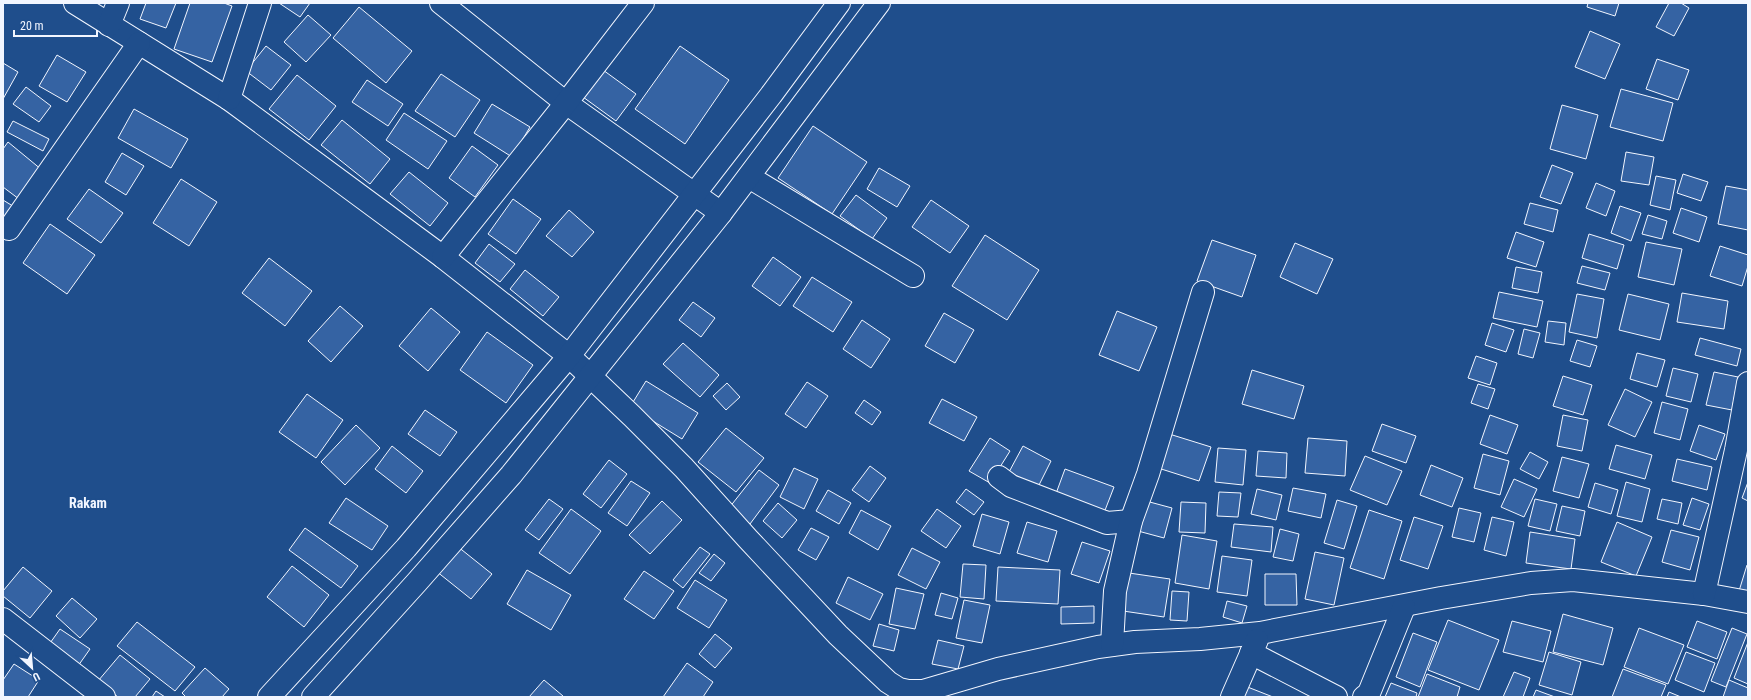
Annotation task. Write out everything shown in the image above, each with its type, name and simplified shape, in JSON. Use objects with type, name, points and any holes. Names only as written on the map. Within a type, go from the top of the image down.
[{"type":"street","points":[[75,3],[229,99],[444,257],[569,356],[684,468],[838,635],[888,682],[899,689],[908,692],[923,691],[1006,667],[1057,655],[1112,645],[1260,633],[1404,607],[1490,589],[1531,583],[1573,580],[1704,594],[1748,602]]},
{"type":"street","points":[[109,25],[118,3]]},
{"type":"street","points":[[229,99],[260,3]]},
{"type":"street","points":[[441,3],[566,103],[694,192],[721,213]]},
{"type":"street","points":[[444,257],[643,3]]},
{"type":"street","points":[[269,697],[406,548],[569,356],[694,192],[771,95],[839,3]]},
{"type":"street","points":[[313,697],[511,475],[721,213],[879,3]]},
{"type":"street","points":[[9,229],[139,43]]},
{"type":"street","points":[[749,177],[913,276]]},
{"type":"street","points":[[1112,645],[1115,591],[1131,522],[1148,474],[1202,292]]},
{"type":"street","points":[[1704,594],[1731,473],[1748,383]]},
{"type":"street","points":[[999,477],[1011,486],[1106,524],[1131,522]]},
{"type":"street","points":[[1364,697],[1369,693],[1404,607]]},
{"type":"street","points":[[3,619],[104,697]]},
{"type":"street","points":[[1232,697],[1260,633]]},
{"type":"street","points":[[1251,653],[1336,697]]},
{"type":"building","points":[[146,3],[176,3],[166,28],[140,19]]},
{"type":"building","points":[[190,3],[224,3],[232,6],[212,62],[174,49]]},
{"type":"building","points":[[279,3],[310,3],[300,17]]},
{"type":"building","points":[[1588,3],[1619,3],[1615,16],[1587,7]]},
{"type":"building","points":[[1669,3],[1681,3],[1689,8],[1674,36],[1656,27]]},
{"type":"building","points":[[359,7],[412,51],[386,83],[333,38]]},
{"type":"building","points":[[308,15],[331,35],[306,62],[284,42]]},
{"type":"building","points":[[1590,31],[1620,44],[1605,79],[1575,67]]},
{"type":"building","points":[[266,46],[291,65],[271,90],[246,71]]},
{"type":"building","points":[[680,46],[729,80],[685,144],[635,109]]},
{"type":"building","points":[[57,55],[86,72],[67,102],[39,86]]},
{"type":"building","points":[[1657,59],[1689,70],[1678,100],[1646,89]]},
{"type":"building","points":[[3,63],[18,72],[3,99]]},
{"type":"building","points":[[603,70],[636,94],[616,121],[583,97]]},
{"type":"building","points":[[441,74],[480,100],[455,137],[415,111]]},
{"type":"building","points":[[297,75],[336,106],[309,140],[269,109]]},
{"type":"building","points":[[367,80],[403,104],[388,126],[352,102]]},
{"type":"building","points":[[26,87],[51,106],[39,122],[13,104]]},
{"type":"building","points":[[1621,89],[1673,103],[1663,141],[1610,127]]},
{"type":"building","points":[[492,104],[530,127],[512,157],[474,133]]},
{"type":"building","points":[[1562,105],[1598,115],[1586,159],[1550,149]]},
{"type":"building","points":[[134,109],[188,139],[171,168],[118,138]]},
{"type":"building","points":[[404,113],[447,141],[428,169],[386,140]]},
{"type":"building","points":[[342,120],[390,159],[370,184],[321,145]]},
{"type":"building","points":[[13,121],[49,139],[43,151],[7,132]]},
{"type":"building","points":[[813,126],[867,162],[832,214],[778,178]]},
{"type":"building","points":[[8,142],[42,170],[19,199],[3,187],[3,149]]},
{"type":"building","points":[[472,146],[498,165],[475,197],[449,178]]},
{"type":"building","points":[[1626,152],[1654,157],[1649,185],[1621,181]]},
{"type":"building","points":[[122,153],[144,166],[126,195],[105,182]]},
{"type":"building","points":[[1552,165],[1573,173],[1561,204],[1540,197]]},
{"type":"building","points":[[879,168],[910,186],[897,207],[867,189]]},
{"type":"building","points":[[409,172],[448,203],[430,226],[390,194]]},
{"type":"building","points":[[1683,174],[1708,182],[1701,201],[1677,193]]},
{"type":"building","points":[[1656,176],[1676,180],[1670,210],[1650,205]]},
{"type":"building","points":[[181,179],[217,202],[189,246],[153,223]]},
{"type":"building","points":[[1596,183],[1615,191],[1606,216],[1586,208]]},
{"type":"building","points":[[1726,186],[1748,190],[1748,230],[1718,224]]},
{"type":"building","points":[[89,189],[123,213],[101,243],[67,219]]},
{"type":"building","points":[[856,195],[887,218],[872,239],[840,216]]},
{"type":"building","points":[[513,199],[541,219],[516,254],[488,234]]},
{"type":"building","points":[[3,200],[16,208],[3,227]]},
{"type":"building","points":[[931,200],[969,226],[950,253],[912,227]]},
{"type":"building","points":[[1530,203],[1558,210],[1553,232],[1524,224]]},
{"type":"building","points":[[1620,206],[1641,213],[1631,241],[1611,233]]},
{"type":"building","points":[[1681,208],[1707,217],[1699,242],[1673,233]]},
{"type":"building","points":[[569,210],[594,232],[572,257],[546,236]]},
{"type":"building","points":[[1648,215],[1667,221],[1662,239],[1642,234]]},
{"type":"building","points":[[50,224],[95,255],[67,294],[23,263]]},
{"type":"building","points":[[1516,232],[1544,242],[1536,267],[1507,258]]},
{"type":"building","points":[[1589,234],[1624,245],[1617,269],[1582,258]]},
{"type":"building","points":[[985,235],[1039,270],[1007,320],[952,286]]},
{"type":"building","points":[[1212,240],[1256,255],[1242,297],[1197,281]]},
{"type":"building","points":[[1646,242],[1682,249],[1674,285],[1638,277]]},
{"type":"building","points":[[1295,243],[1333,259],[1317,294],[1280,277]]},
{"type":"building","points":[[489,244],[515,264],[500,282],[475,263]]},
{"type":"building","points":[[1720,246],[1748,255],[1748,266],[1742,286],[1710,276]]},
{"type":"building","points":[[773,257],[801,277],[780,306],[752,286]]},
{"type":"building","points":[[269,258],[312,291],[285,326],[242,293]]},
{"type":"building","points":[[1582,266],[1610,273],[1605,290],[1577,283]]},
{"type":"building","points":[[1516,267],[1542,272],[1538,293],[1512,288]]},
{"type":"building","points":[[525,270],[559,297],[543,316],[510,289]]},
{"type":"building","points":[[812,277],[852,302],[833,332],[793,306]]},
{"type":"building","points":[[1499,292],[1543,301],[1537,327],[1493,318]]},
{"type":"building","points":[[1682,293],[1728,301],[1724,329],[1677,322]]},
{"type":"building","points":[[1577,294],[1604,299],[1597,338],[1569,332]]},
{"type":"building","points":[[1628,294],[1669,304],[1660,340],[1619,330]]},
{"type":"building","points":[[693,302],[715,318],[701,337],[679,320]]},
{"type":"building","points":[[340,306],[363,326],[331,362],[308,341]]},
{"type":"building","points":[[431,308],[460,332],[428,371],[399,346]]},
{"type":"building","points":[[1117,311],[1157,327],[1139,371],[1099,355]]},
{"type":"building","points":[[944,313],[974,330],[955,363],[925,346]]},
{"type":"building","points":[[862,320],[890,339],[871,368],[843,349]]},
{"type":"building","points":[[1548,321],[1566,323],[1564,345],[1545,342]]},
{"type":"building","points":[[1492,323],[1514,330],[1506,352],[1485,345]]},
{"type":"building","points":[[1524,329],[1540,333],[1533,358],[1518,354]]},
{"type":"building","points":[[487,332],[533,365],[506,403],[460,370]]},
{"type":"building","points":[[1700,338],[1741,349],[1737,366],[1695,355]]},
{"type":"building","points":[[1577,340],[1597,346],[1590,367],[1570,361]]},
{"type":"building","points":[[683,343],[719,375],[700,397],[663,364]]},
{"type":"building","points":[[1637,353],[1665,360],[1657,387],[1630,379]]},
{"type":"building","points":[[1476,356],[1497,363],[1490,385],[1468,378]]},
{"type":"building","points":[[1673,368],[1698,374],[1691,402],[1666,396]]},
{"type":"building","points":[[1252,370],[1304,386],[1294,419],[1242,404]]},
{"type":"building","points":[[1714,372],[1738,377],[1732,410],[1706,405]]},
{"type":"building","points":[[1563,376],[1592,385],[1583,415],[1553,406]]},
{"type":"building","points":[[646,381],[698,413],[682,439],[630,407]]},
{"type":"building","points":[[807,382],[828,396],[806,428],[785,414]]},
{"type":"building","points":[[727,383],[740,397],[726,410],[713,396]]},
{"type":"building","points":[[1478,384],[1495,389],[1488,409],[1471,403]]},
{"type":"building","points":[[1625,389],[1652,402],[1635,437],[1608,425]]},
{"type":"building","points":[[307,394],[343,420],[316,458],[279,432]]},
{"type":"building","points":[[942,399],[977,417],[964,441],[929,423]]},
{"type":"building","points":[[864,400],[881,412],[872,425],[855,413]]},
{"type":"building","points":[[1662,402],[1688,409],[1680,440],[1654,433]]},
{"type":"building","points":[[425,410],[457,432],[440,456],[408,434]]},
{"type":"building","points":[[1490,415],[1518,425],[1507,454],[1480,444]]},
{"type":"building","points":[[1563,415],[1588,420],[1582,451],[1557,446]]},
{"type":"building","points":[[1382,424],[1416,436],[1406,463],[1372,451]]},
{"type":"building","points":[[356,425],[380,448],[345,485],[321,462]]},
{"type":"building","points":[[1699,425],[1725,434],[1716,460],[1690,451]]},
{"type":"building","points":[[726,428],[764,458],[736,492],[698,462]]},
{"type":"building","points":[[1166,433],[1211,447],[1199,481],[1155,467]]},
{"type":"building","points":[[990,438],[1010,451],[990,483],[969,471]]},
{"type":"building","points":[[1308,438],[1347,441],[1345,476],[1305,473]]},
{"type":"building","points":[[1616,445],[1652,455],[1645,479],[1609,469]]},
{"type":"building","points":[[392,446],[423,471],[406,493],[375,469]]},
{"type":"building","points":[[1023,446],[1051,461],[1038,487],[1009,472]]},
{"type":"building","points":[[1218,448],[1246,450],[1243,485],[1215,482]]},
{"type":"building","points":[[1258,451],[1287,453],[1286,478],[1256,476]]},
{"type":"building","points":[[1530,452],[1548,462],[1539,479],[1520,469]]},
{"type":"building","points":[[1483,454],[1509,461],[1500,495],[1474,488]]},
{"type":"building","points":[[1365,456],[1402,471],[1387,505],[1350,490]]},
{"type":"building","points":[[1562,457],[1589,464],[1579,498],[1553,491]]},
{"type":"building","points":[[1677,459],[1712,467],[1707,490],[1672,481]]},
{"type":"building","points":[[609,460],[627,474],[601,508],[583,494]]},
{"type":"building","points":[[1431,465],[1463,478],[1452,507],[1420,495]]},
{"type":"building","points":[[870,466],[886,478],[869,502],[852,490]]},
{"type":"building","points":[[794,468],[818,479],[804,509],[780,497]]},
{"type":"building","points":[[1065,469],[1114,487],[1102,518],[1054,499]]},
{"type":"building","points":[[759,470],[779,485],[750,524],[729,508]]},
{"type":"building","points":[[1514,479],[1537,489],[1524,517],[1501,507]]},
{"type":"building","points":[[631,481],[650,493],[627,526],[608,513]]},
{"type":"building","points":[[1626,482],[1650,489],[1642,522],[1617,516]]},
{"type":"building","points":[[1748,482],[1748,501],[1742,498]]},
{"type":"building","points":[[1595,483],[1618,490],[1611,514],[1588,507]]},
{"type":"building","points":[[1293,488],[1326,494],[1321,518],[1288,511]]},
{"type":"building","points":[[966,489],[984,502],[974,515],[956,502]]},
{"type":"building","points":[[1257,489],[1282,495],[1276,520],[1251,514]]},
{"type":"building","points":[[828,490],[851,503],[839,524],[816,511]]},
{"type":"building","points":[[1219,492],[1241,493],[1238,517],[1217,516]]},
{"type":"building","points":[[346,498],[388,526],[372,550],[329,523]]},
{"type":"building","points":[[1692,498],[1709,504],[1700,530],[1683,525]]},
{"type":"building","points":[[549,499],[563,509],[539,540],[525,530]]},
{"type":"building","points":[[1535,499],[1557,504],[1550,531],[1528,526]]},
{"type":"building","points":[[1662,499],[1682,503],[1678,524],[1657,519]]},
{"type":"building","points":[[1337,500],[1357,506],[1344,549],[1324,543]]},
{"type":"building","points":[[662,501],[682,520],[650,554],[629,535]]},
{"type":"building","points":[[1146,501],[1172,508],[1164,538],[1138,531]]},
{"type":"building","points":[[1181,502],[1206,503],[1205,533],[1179,532]]},
{"type":"building","points":[[778,503],[797,520],[782,538],[763,521]]},
{"type":"building","points":[[1562,506],[1585,511],[1580,536],[1556,531]]},
{"type":"building","points":[[1459,508],[1481,513],[1474,542],[1452,537]]},
{"type":"building","points":[[571,509],[601,531],[570,574],[539,553]]},
{"type":"building","points":[[937,509],[961,526],[946,548],[921,531]]},
{"type":"building","points":[[861,510],[891,526],[878,550],[849,533]]},
{"type":"building","points":[[1369,510],[1402,521],[1384,579],[1350,568]]},
{"type":"building","points":[[982,514],[1009,522],[1000,554],[973,546]]},
{"type":"building","points":[[1414,517],[1443,526],[1428,569],[1400,560]]},
{"type":"building","points":[[1492,517],[1514,522],[1506,556],[1484,550]]},
{"type":"building","points":[[1027,522],[1057,531],[1048,562],[1017,553]]},
{"type":"building","points":[[1617,522],[1652,537],[1636,576],[1601,562]]},
{"type":"building","points":[[1234,524],[1273,527],[1271,552],[1231,547]]},
{"type":"building","points":[[305,528],[358,566],[341,588],[289,550]]},
{"type":"building","points":[[811,528],[829,537],[816,560],[798,550]]},
{"type":"building","points":[[1280,529],[1299,534],[1293,561],[1273,557]]},
{"type":"building","points":[[1671,530],[1699,537],[1690,570],[1662,562]]},
{"type":"building","points":[[1530,532],[1575,539],[1571,569],[1526,563]]},
{"type":"building","points":[[1182,535],[1217,541],[1209,589],[1175,583]]},
{"type":"building","points":[[1082,542],[1110,551],[1099,583],[1071,574]]},
{"type":"building","points":[[457,546],[492,574],[471,599],[436,571]]},
{"type":"building","points":[[700,547],[710,554],[683,588],[673,580]]},
{"type":"building","points":[[912,548],[940,562],[926,589],[898,575]]},
{"type":"building","points":[[1315,552],[1344,558],[1334,605],[1305,599]]},
{"type":"building","points":[[714,554],[725,563],[711,581],[699,573]]},
{"type":"building","points":[[1222,556],[1252,560],[1247,596],[1217,592]]},
{"type":"building","points":[[963,564],[986,565],[984,599],[960,597]]},
{"type":"building","points":[[1748,565],[1748,594],[1739,591]]},
{"type":"building","points":[[292,566],[329,595],[304,627],[267,597]]},
{"type":"building","points":[[23,567],[52,591],[30,618],[3,596],[3,591]]},
{"type":"building","points":[[998,567],[1060,570],[1058,604],[996,601]]},
{"type":"building","points":[[527,570],[571,595],[551,630],[507,604]]},
{"type":"building","points":[[644,571],[674,591],[654,619],[624,599]]},
{"type":"building","points":[[1129,573],[1170,579],[1164,617],[1123,611]]},
{"type":"building","points":[[1265,574],[1296,574],[1297,605],[1265,605]]},
{"type":"building","points":[[848,577],[883,594],[870,620],[836,603]]},
{"type":"building","points":[[695,580],[727,600],[709,628],[677,608]]},
{"type":"building","points":[[896,588],[924,594],[915,629],[889,624]]},
{"type":"building","points":[[1172,591],[1189,592],[1187,621],[1170,620]]},
{"type":"building","points":[[941,593],[958,598],[952,619],[935,615]]},
{"type":"building","points":[[72,598],[97,619],[80,638],[56,616]]},
{"type":"building","points":[[964,600],[990,605],[982,643],[956,638]]},
{"type":"building","points":[[1227,601],[1247,606],[1242,623],[1223,617]]},
{"type":"building","points":[[1094,606],[1094,623],[1061,624],[1061,607]]},
{"type":"building","points":[[1563,614],[1613,628],[1603,665],[1553,652]]},
{"type":"building","points":[[1448,620],[1499,640],[1479,690],[1428,670]]},
{"type":"building","points":[[1512,621],[1551,631],[1543,662],[1503,652]]},
{"type":"building","points":[[1697,621],[1727,632],[1717,659],[1687,647]]},
{"type":"building","points":[[137,622],[195,667],[175,691],[117,646]]},
{"type":"building","points":[[879,624],[899,630],[894,651],[873,646]]},
{"type":"building","points":[[1639,628],[1684,645],[1668,684],[1624,667]]},
{"type":"building","points":[[1732,628],[1747,634],[1726,687],[1711,681]]},
{"type":"building","points":[[60,629],[90,649],[78,666],[48,646]]},
{"type":"building","points":[[1413,633],[1437,642],[1420,687],[1396,677]]},
{"type":"building","points":[[715,634],[732,648],[715,668],[699,654]]},
{"type":"building","points":[[938,640],[964,646],[958,669],[932,664]]},
{"type":"building","points":[[1748,642],[1748,684],[1734,678]]},
{"type":"building","points":[[1549,652],[1581,662],[1572,695],[1539,685]]},
{"type":"building","points":[[1686,652],[1715,663],[1704,692],[1675,680]]},
{"type":"building","points":[[120,655],[150,679],[135,697],[118,697],[98,681]]},
{"type":"building","points":[[687,663],[713,682],[703,697],[663,697]]},
{"type":"building","points":[[14,664],[39,680],[28,697],[3,697],[3,680]]},
{"type":"building","points":[[205,668],[229,689],[222,697],[186,697],[182,693]]},
{"type":"building","points":[[1623,669],[1666,685],[1661,697],[1612,697]]},
{"type":"building","points":[[1514,672],[1530,678],[1523,697],[1503,697]]},
{"type":"building","points":[[1427,674],[1460,687],[1457,697],[1418,697]]},
{"type":"building","points":[[544,680],[563,696],[529,697]]},
{"type":"building","points":[[1729,680],[1748,688],[1748,697],[1723,697]]},
{"type":"building","points":[[1391,683],[1417,693],[1416,697],[1385,697]]},
{"type":"building","points":[[1245,686],[1273,697],[1240,697]]},
{"type":"building","points":[[1536,690],[1555,697],[1533,697]]},
{"type":"building","points":[[156,691],[165,697],[152,697]]},
{"type":"building","points":[[1669,692],[1681,697],[1667,697]]},
{"type":"district","name":"Rakam","points":[[88,503]]}]
